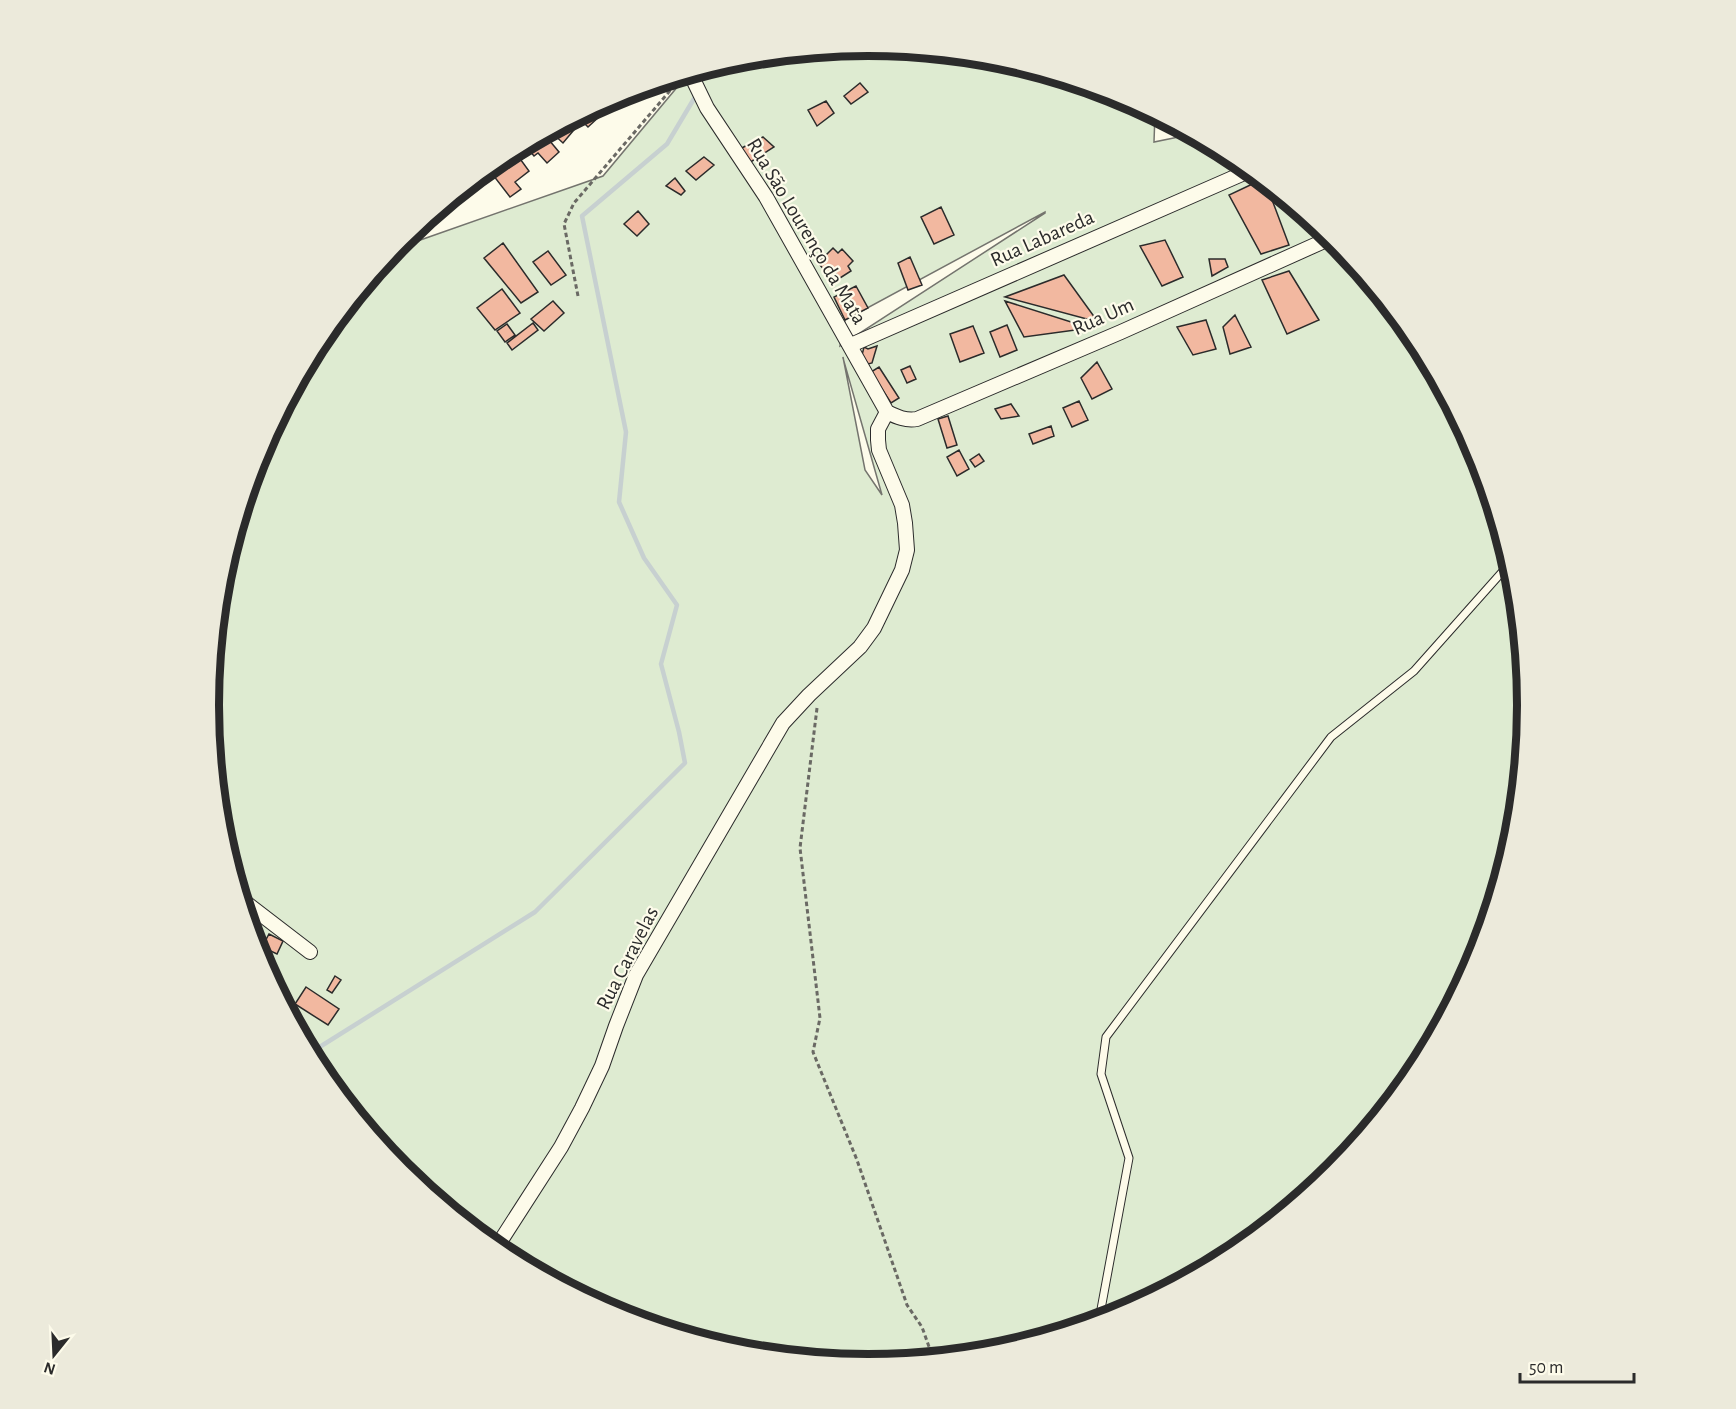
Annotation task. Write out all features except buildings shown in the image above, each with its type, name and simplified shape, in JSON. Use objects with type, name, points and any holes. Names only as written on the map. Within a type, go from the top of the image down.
[{"type":"street","name":"Rua São Lourenço da Mata","points":[[693,80],[707,108],[766,196],[887,412]]},
{"type":"street","name":"Rua Labareda","points":[[851,345],[1241,174]]},
{"type":"street","name":"Rua Um","points":[[887,412],[909,420],[917,419],[1121,332],[1322,242]]},
{"type":"street","name":"Rua Caravelas","points":[[501,1240],[561,1147],[582,1108],[602,1066],[636,975],[783,723],[860,647],[874,628],[902,570],[907,550],[902,506],[879,450],[878,429],[887,412]]},
{"type":"street","points":[[251,907],[310,952]]},
{"type":"lane","points":[[1101,1310],[1129,1158],[1101,1074],[1106,1037],[1331,737],[1414,671],[1503,571]]},
{"type":"path","points":[[578,296],[564,224],[574,203],[674,86]]},
{"type":"path","points":[[818,708],[800,848],[820,1018],[813,1052],[857,1160],[907,1305],[922,1327],[930,1350]]},
{"type":"green space","points":[[826,57],[910,57],[995,68],[1036,78],[1077,90],[1155,122],[1154,142],[1182,136],[1193,142],[1229,165],[1296,217],[1327,246],[1383,309],[1408,344],[1450,417],[1483,496],[1495,537],[1505,578],[1516,662],[1516,747],[1511,789],[1505,831],[1483,913],[1468,953],[1430,1029],[1383,1100],[1356,1132],[1296,1192],[1263,1219],[1229,1244],[1155,1287],[1077,1319],[1036,1331],[953,1348],[910,1352],[868,1354],[783,1348],[741,1341],[659,1319],[581,1287],[543,1267],[507,1244],[440,1192],[409,1163],[353,1100],[328,1065],[286,992],[253,913],[241,872],[231,831],[220,747],[220,662],[231,578],[253,496],[268,456],[286,417],[328,344],[353,309],[413,243],[603,176],[680,84],[741,68]],"holes":[[[1045,213],[840,346],[845,320]],[[844,360],[882,495],[865,470]]]},
{"type":"waterway","points":[[318,1048],[535,912],[685,763],[661,664],[677,605],[644,558],[619,502],[626,432],[582,216],[667,144],[695,97]]}]
